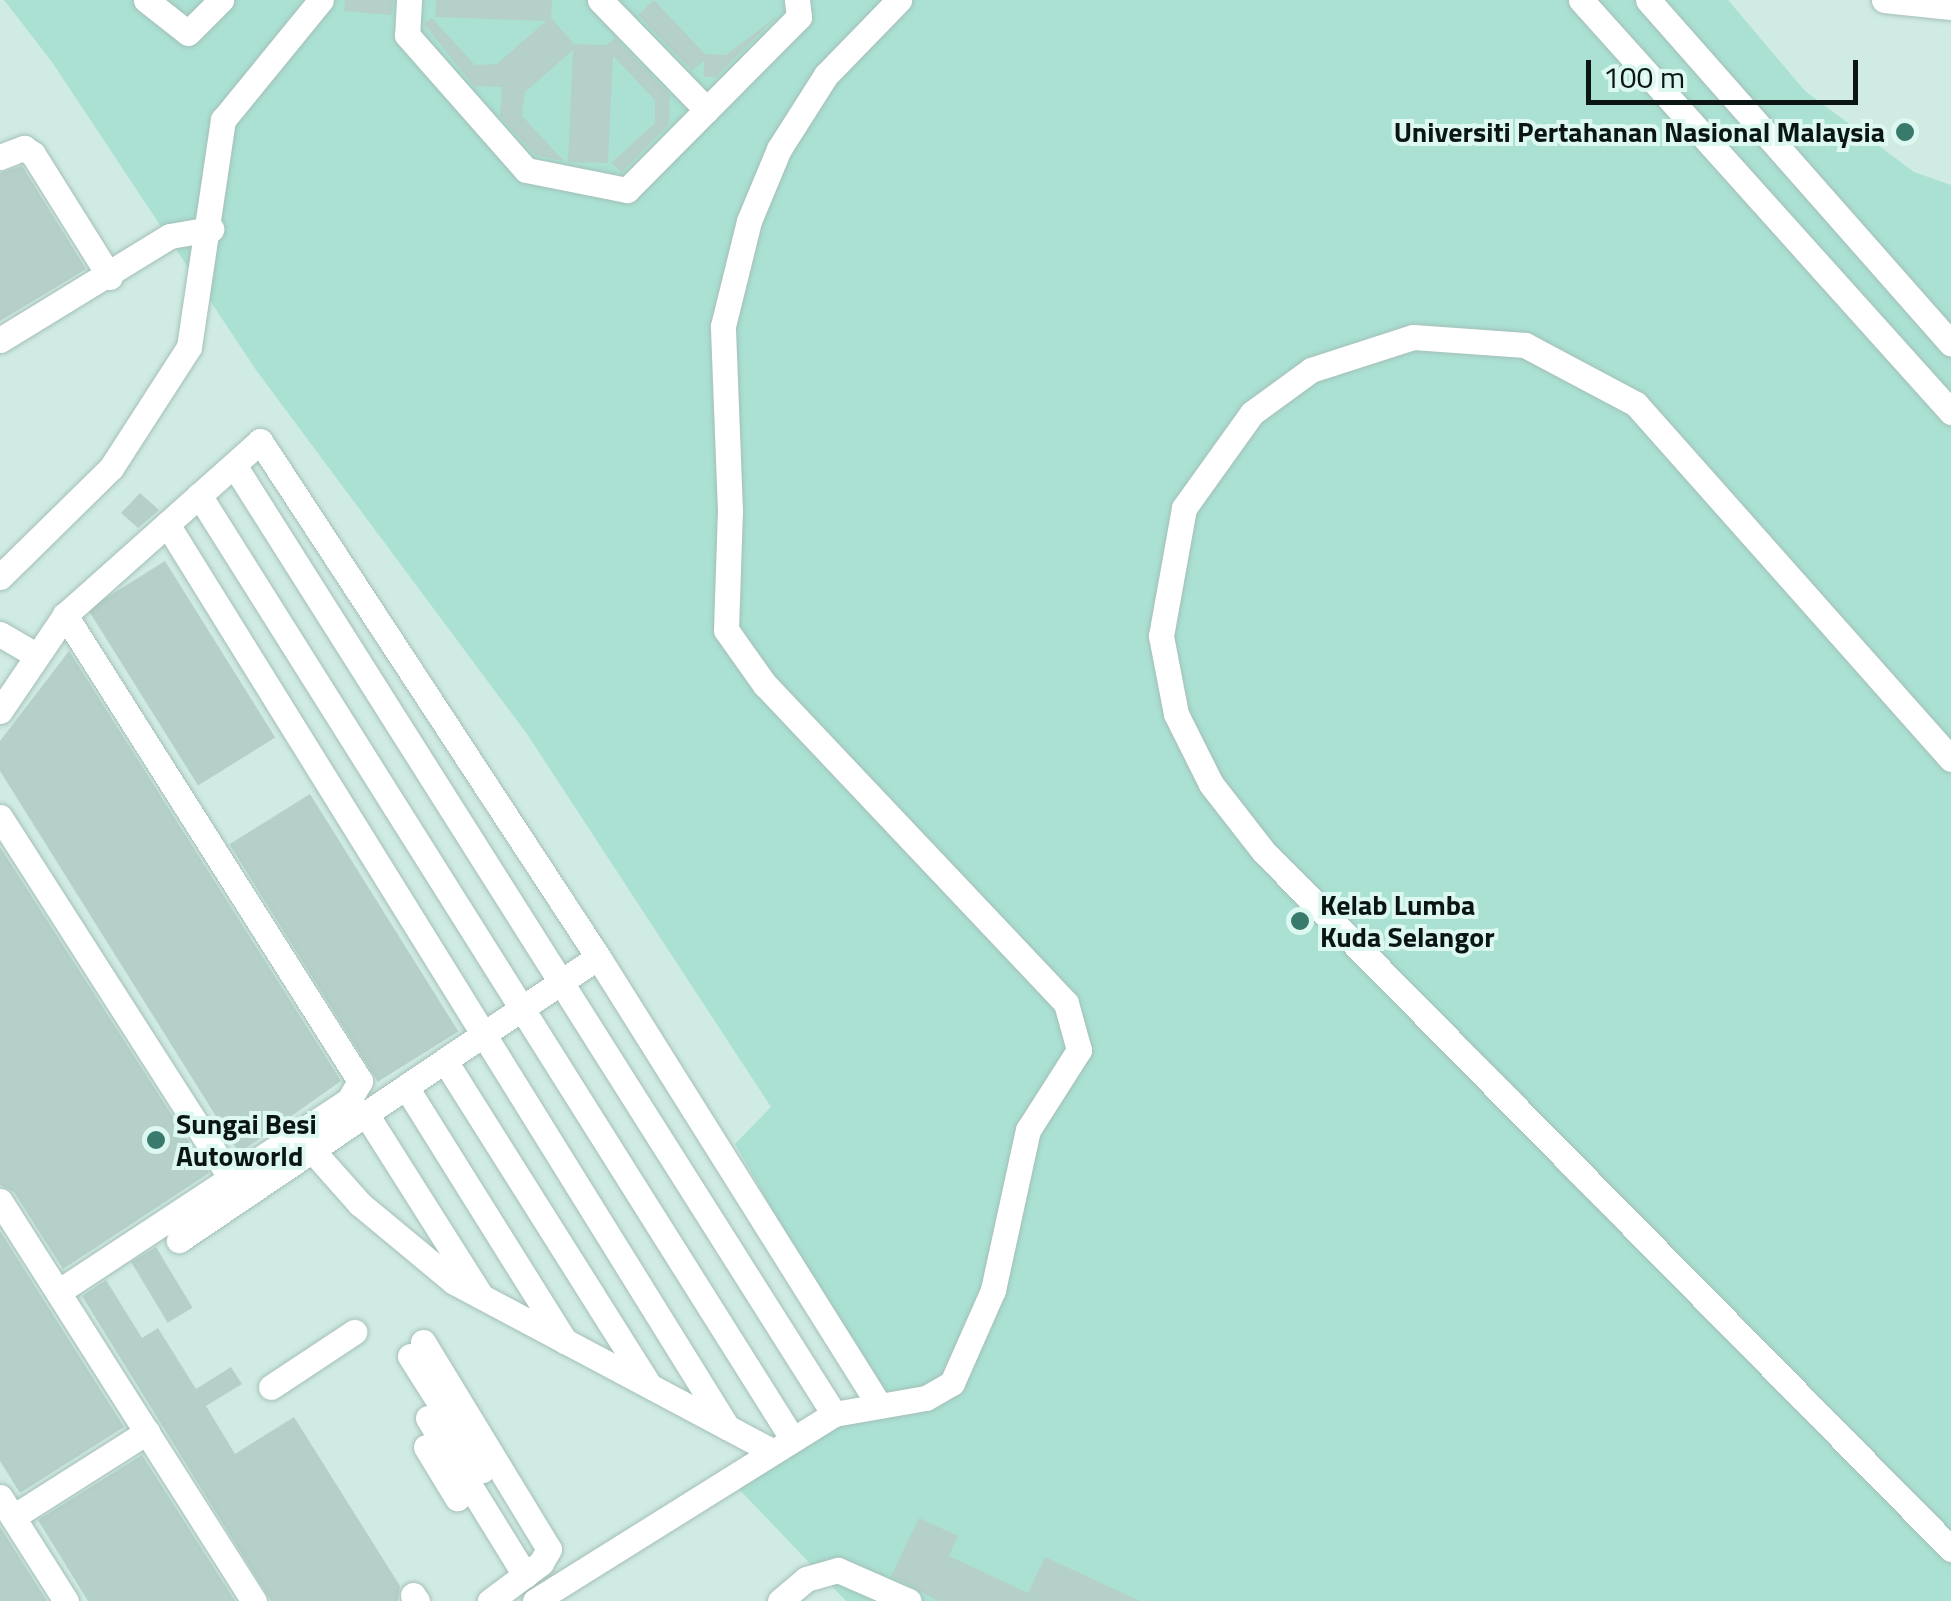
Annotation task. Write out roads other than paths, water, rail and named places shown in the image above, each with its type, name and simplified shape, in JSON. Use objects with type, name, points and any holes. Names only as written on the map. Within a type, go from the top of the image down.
[{"type":"street","points":[[146,0],[188,33],[221,0]]},
{"type":"street","points":[[0,577],[111,468],[188,348],[211,229],[223,120],[321,0]]},
{"type":"street","points":[[409,0],[407,35],[526,170],[627,190],[799,16],[797,0]]},
{"type":"street","points":[[600,0],[707,110]]},
{"type":"street","points":[[535,1601],[834,1414],[926,1398],[952,1383],[966,1362],[993,1290],[1028,1130],[1078,1050],[1066,1003],[765,685],[726,630],[730,510],[723,326],[749,221],[779,149],[826,76],[899,0]]},
{"type":"street","points":[[1581,0],[1951,412]]},
{"type":"street","points":[[1648,0],[1951,344]]},
{"type":"street","points":[[1884,0],[1951,7]]},
{"type":"street","points":[[0,158],[24,148],[33,154],[110,277]]},
{"type":"street","points":[[0,340],[110,277],[170,236],[211,229]]},
{"type":"street","points":[[1951,759],[1636,404],[1525,345],[1412,337],[1311,370],[1252,413],[1184,508],[1161,636],[1176,714],[1211,784],[1264,852],[1951,1550]]},
{"type":"street","points":[[0,711],[65,615],[260,441],[598,957],[879,1405]]},
{"type":"street","points":[[234,465],[834,1414]]},
{"type":"street","points":[[199,496],[525,1007],[782,1445]]},
{"type":"street","points":[[167,524],[727,1427]]},
{"type":"street","points":[[58,1292],[350,1100],[360,1081],[65,615]]},
{"type":"street","points":[[0,634],[36,655]]},
{"type":"street","points":[[0,817],[232,1178]]},
{"type":"street","points":[[178,1240],[598,957]]},
{"type":"street","points":[[445,1061],[651,1388]]},
{"type":"street","points":[[406,1087],[565,1342]]},
{"type":"street","points":[[366,1114],[484,1302]]},
{"type":"street","points":[[312,1150],[360,1204],[484,1302],[727,1427],[782,1445]]},
{"type":"street","points":[[0,1201],[254,1601]]},
{"type":"street","points":[[270,1387],[354,1332]]},
{"type":"street","points":[[417,1349],[526,1574]]},
{"type":"street","points":[[428,1418],[526,1574]]},
{"type":"street","points":[[66,1601],[6,1507],[147,1432]]},
{"type":"street","points":[[426,1447],[526,1574]]},
{"type":"street","points":[[780,1601],[806,1580],[838,1570],[909,1601]]},
{"type":"street","points":[[838,1570],[853,1601]]},
{"type":"street","points":[[490,1601],[526,1574]]},
{"type":"place","name":"Universiti Pertahanan Nasional Malaysia","points":[[1905,132]]},
{"type":"place","name":"Kelab Lumba Kuda Selangor","points":[[1300,921]]},
{"type":"place","name":"Sungai Besi Autoworld","points":[[156,1140]]}]
